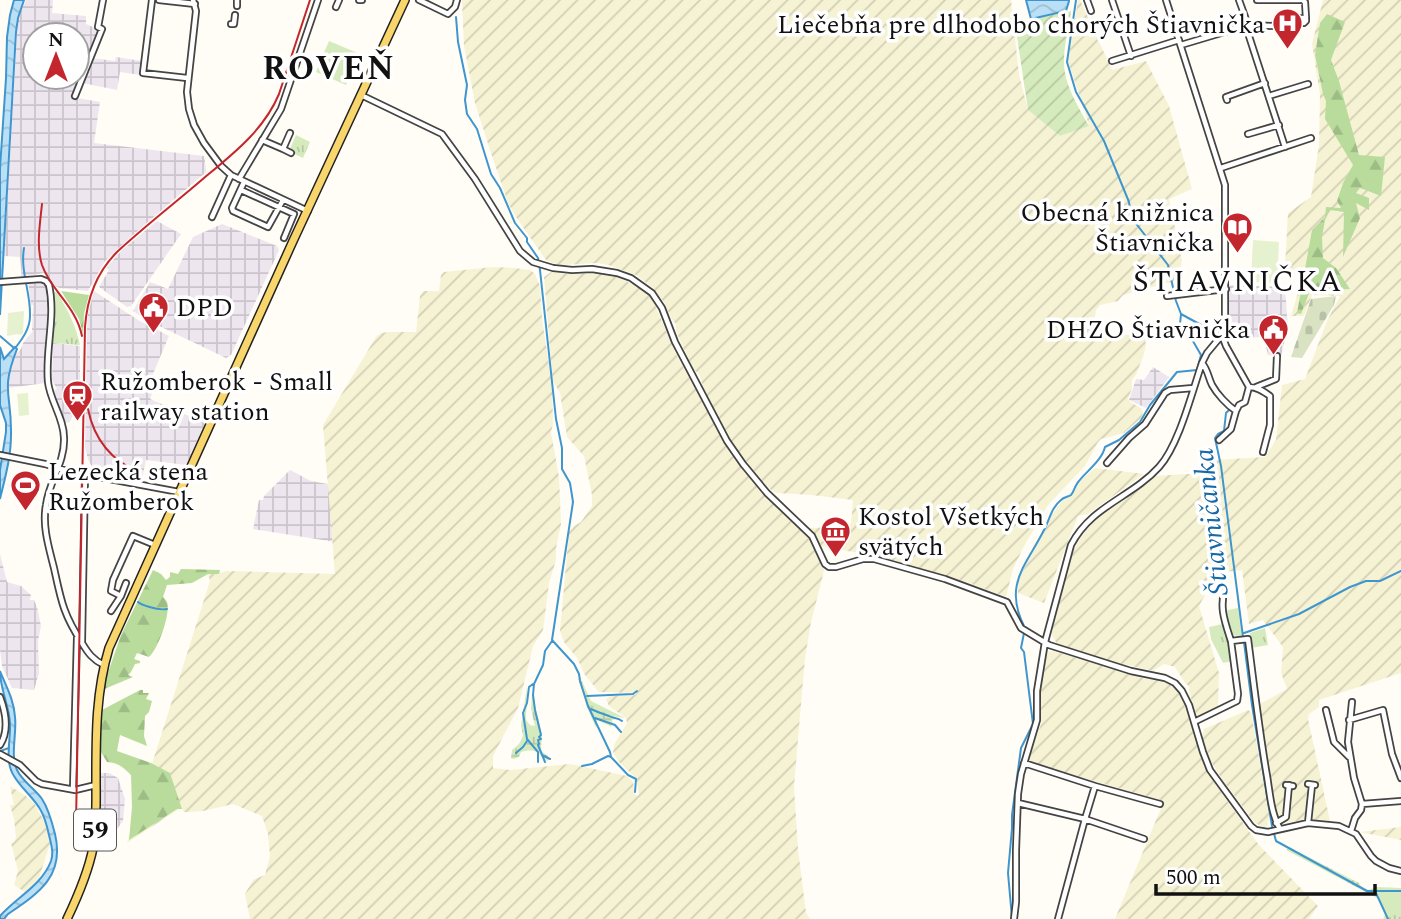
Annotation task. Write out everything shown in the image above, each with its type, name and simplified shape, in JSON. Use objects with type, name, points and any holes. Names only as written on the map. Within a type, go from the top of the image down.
[{"type":"main road","name":"59","points":[[67,919],[92,854],[97,708],[104,665],[115,632],[405,0]]},
{"type":"street","points":[[75,96],[102,29],[98,27],[103,0]]},
{"type":"street","points":[[152,0],[143,73],[187,78]]},
{"type":"street","points":[[159,0],[194,2],[196,11],[187,92],[194,125],[204,143],[231,175],[308,211]]},
{"type":"street","points":[[283,200],[268,227],[233,211],[232,208],[241,190],[241,181],[281,109],[318,0]]},
{"type":"street","points":[[336,7],[339,0]]},
{"type":"street","points":[[419,0],[448,15],[457,0]]},
{"type":"street","points":[[1087,0],[1091,11]]},
{"type":"street","points":[[1112,0],[1131,56]]},
{"type":"street","points":[[1014,919],[1018,803],[1024,763],[1037,720],[1037,691],[1045,642],[1071,545],[1089,519],[1159,467],[1174,443],[1202,363],[1225,325],[1226,188],[1166,0]]},
{"type":"street","points":[[1239,0],[1285,147]]},
{"type":"street","points":[[1112,61],[1248,24],[1274,26],[1306,19],[1306,2],[1301,0],[1257,0]]},
{"type":"street","points":[[231,24],[234,24],[236,15]]},
{"type":"street","points":[[1227,100],[1226,97],[1265,83]]},
{"type":"street","points":[[1269,96],[1308,84]]},
{"type":"street","points":[[361,95],[442,134],[527,258],[553,268],[605,270],[631,278],[652,293],[662,308],[681,352],[727,441],[767,493],[812,536],[827,566],[836,568],[863,559],[874,559],[971,587],[1007,602],[1024,631],[1045,642],[1131,671],[1171,680],[1184,694],[1204,757],[1213,775],[1251,826],[1260,832],[1307,823],[1339,825],[1359,837],[1374,859],[1384,866],[1401,871]]},
{"type":"street","points":[[1248,134],[1279,125]]},
{"type":"street","points":[[283,149],[290,133]]},
{"type":"street","points":[[1221,168],[1311,138]]},
{"type":"street","points":[[262,139],[291,153]]},
{"type":"street","points":[[212,217],[231,175]]},
{"type":"street","points":[[241,190],[294,214],[284,238]]},
{"type":"street","points":[[1,282],[44,280],[50,289],[49,386],[64,436],[64,454],[46,501],[46,531],[62,606],[90,657],[104,665]]},
{"type":"street","points":[[1167,296],[1226,289]]},
{"type":"street","points":[[1220,337],[1252,387],[1270,396]]},
{"type":"street","points":[[1233,408],[1245,401],[1252,387],[1276,379],[1277,356]]},
{"type":"street","points":[[1202,363],[1213,387],[1233,408],[1231,429],[1219,440]]},
{"type":"street","points":[[1263,452],[1269,425],[1271,382]]},
{"type":"street","points":[[1107,463],[1121,445],[1145,424],[1165,393],[1193,388]]},
{"type":"street","points":[[0,456],[179,492]]},
{"type":"street","points":[[81,642],[85,474]]},
{"type":"street","points":[[121,596],[111,590],[111,586],[133,536],[155,545]]},
{"type":"street","points":[[111,611],[126,583]]},
{"type":"street","points":[[1194,722],[1237,701],[1231,640],[1222,607],[1225,589]]},
{"type":"street","points":[[73,789],[77,636]]},
{"type":"street","points":[[1231,640],[1248,639],[1276,830]]},
{"type":"street","points":[[0,697],[4,706],[6,729],[0,746]]},
{"type":"street","points":[[1352,702],[1349,758],[1362,804],[1352,831]]},
{"type":"street","points":[[1326,710],[1334,741],[1349,758]]},
{"type":"street","points":[[1349,720],[1383,710],[1392,754],[1401,778]]},
{"type":"street","points":[[3,756],[42,784],[73,789],[96,785]]},
{"type":"street","points":[[1024,763],[1160,804]]},
{"type":"street","points":[[1276,823],[1286,817],[1289,785]]},
{"type":"street","points":[[1307,823],[1311,785]]},
{"type":"street","points":[[1058,919],[1095,786]]},
{"type":"street","points":[[1362,804],[1401,801]]},
{"type":"street","points":[[1018,803],[1085,819],[1144,839]]},
{"type":"shaded area","points":[[26,0],[53,0],[52,13],[86,16],[86,21],[21,21],[21,91],[74,91],[72,97],[100,102],[94,143],[204,156],[206,172],[105,261],[88,291],[51,285],[44,273],[22,279],[20,257],[4,256],[18,18]]},
{"type":"shaded area","points":[[462,0],[1011,0],[1019,75],[1028,110],[1060,136],[1089,125],[1068,61],[1078,0],[1112,70],[1146,61],[1169,106],[1192,189],[1169,199],[1182,260],[1178,280],[1123,295],[1118,301],[1100,305],[1096,310],[1094,322],[1099,338],[1133,334],[1145,338],[1144,354],[1132,380],[1128,399],[1141,408],[1143,413],[1124,433],[1101,439],[1085,466],[1048,505],[1013,569],[1006,597],[889,559],[822,546],[809,528],[832,527],[835,522],[851,524],[853,500],[777,493],[767,486],[739,453],[722,426],[699,374],[693,369],[683,347],[676,324],[653,288],[636,275],[609,265],[562,265],[546,260],[508,203],[490,150],[475,103],[464,46]]},
{"type":"shaded area","points":[[1323,0],[1401,0],[1401,673],[1319,700],[1319,707],[1309,714],[1308,719],[1330,821],[1308,819],[1284,823],[1277,818],[1275,811],[1258,705],[1287,689],[1281,673],[1283,647],[1263,620],[1249,624],[1242,570],[1217,573],[1199,606],[1219,673],[1218,706],[1197,717],[1189,686],[1175,667],[1164,664],[1153,671],[1110,661],[1057,644],[1052,631],[1073,550],[1098,516],[1154,476],[1209,475],[1215,460],[1265,457],[1276,440],[1282,385],[1305,379],[1327,321],[1340,296],[1312,295],[1304,316],[1291,316],[1303,276],[1285,267],[1288,213],[1311,197],[1319,145],[1320,95],[1312,44]]},
{"type":"shaded area","points":[[91,26],[99,30],[91,50]]},
{"type":"shaded area","points":[[116,57],[142,61],[140,75],[120,72],[117,90],[91,85],[92,58],[115,61]]},
{"type":"shaded area","points":[[157,221],[181,234],[131,306],[127,307],[99,287],[109,270],[106,268],[122,250]]},
{"type":"shaded area","points":[[222,224],[277,246],[279,250],[231,355],[226,358],[133,311],[150,282],[168,289],[193,237]]},
{"type":"shaded area","points":[[493,267],[530,270],[535,274],[540,286],[552,385],[551,432],[559,477],[561,524],[543,630],[533,646],[518,708],[493,756],[493,768],[511,770],[570,764],[627,776],[633,782],[634,793],[637,796],[639,794],[636,778],[618,761],[613,752],[615,743],[627,723],[626,718],[609,706],[606,699],[610,696],[637,693],[599,692],[585,675],[560,631],[569,532],[581,522],[592,506],[592,495],[584,456],[567,437],[560,393],[553,381],[544,277],[551,272],[608,273],[641,288],[652,298],[675,352],[728,448],[766,495],[809,538],[824,569],[805,658],[794,786],[798,849],[806,913],[810,919],[250,919],[245,894],[253,880],[265,875],[270,856],[268,834],[262,816],[233,804],[203,811],[184,812],[179,809],[127,843],[210,581],[208,574],[226,571],[335,574],[323,425],[376,337],[389,332],[416,332],[420,296],[423,291],[439,291],[441,275],[444,272]]},
{"type":"shaded area","points":[[28,281],[45,283],[48,286],[49,330],[44,368],[46,383],[7,388],[11,359],[33,331],[33,305]]},
{"type":"shaded area","points":[[1229,285],[1285,287],[1288,327],[1281,356],[1268,355],[1264,337],[1227,338]]},
{"type":"shaded area","points":[[94,291],[138,320],[169,336],[150,381],[156,384],[150,399],[205,423],[186,465],[146,460],[141,483],[102,475],[93,469],[85,448],[87,329]]},
{"type":"shaded area","points":[[53,343],[80,346],[80,412],[73,415],[70,422],[64,423],[53,391],[57,389],[52,380]]},
{"type":"shaded area","points":[[1153,367],[1169,377],[1146,408],[1129,400],[1136,379],[1144,380]]},
{"type":"shaded area","points":[[1095,468],[1144,474],[1088,514],[1078,516],[1044,603],[1018,593],[1018,581],[1050,517],[1062,501],[1072,495],[1080,481]]},
{"type":"shaded area","points":[[290,470],[311,481],[366,491],[361,546],[253,529],[259,500],[263,500]]},
{"type":"shaded area","points":[[0,554],[7,582],[21,586],[31,595],[30,600],[34,600],[37,607],[41,626],[38,641],[39,673],[34,690],[12,688],[2,666]]},
{"type":"shaded area","points":[[1053,651],[1146,679],[1164,680],[1180,691],[1206,771],[1258,844],[1318,906],[1309,919],[1115,919],[1164,801],[1027,762],[1041,724],[1041,682],[1048,652]]},
{"type":"shaded area","points":[[1248,710],[1251,712],[1269,813],[1268,825],[1265,828],[1255,823],[1222,779],[1210,760],[1202,737],[1204,729]]},
{"type":"shaded area","points":[[100,773],[109,773],[118,778],[125,799],[123,821],[102,846],[99,838]]},
{"type":"shaded area","points":[[10,786],[34,803],[49,836],[50,844],[39,878],[25,892],[14,885],[18,871],[11,843],[16,837],[10,805],[14,805]]},
{"type":"shaded area","points":[[1401,827],[1401,840],[1360,832]]},
{"type":"green space","points":[[1071,11],[1064,69],[1072,94],[1089,126],[1060,136],[1028,110],[1015,23]]},
{"type":"green space","points":[[1327,14],[1345,22],[1331,60],[1359,155],[1385,157],[1381,196],[1360,188],[1356,193],[1369,198],[1369,210],[1356,203],[1360,218],[1343,257],[1344,212],[1330,210],[1325,220],[1322,237],[1323,258],[1336,268],[1350,289],[1310,291],[1301,314],[1297,313],[1312,230],[1325,217],[1326,207],[1341,208],[1337,201],[1353,165],[1325,119],[1326,101],[1315,55],[1320,23]]},
{"type":"green space","points":[[329,41],[360,54],[346,85],[316,72]]},
{"type":"green space","points":[[296,135],[310,142],[303,158],[292,153],[290,149]]},
{"type":"green space","points":[[1253,240],[1279,242],[1277,283],[1251,282]]},
{"type":"green space","points":[[61,291],[89,295],[83,334],[79,319]]},
{"type":"green space","points":[[53,292],[57,292],[68,311],[80,345],[53,343]]},
{"type":"green space","points":[[1336,296],[1334,305],[1302,358],[1291,357],[1311,299]]},
{"type":"green space","points":[[24,311],[23,333],[7,336],[8,313]]},
{"type":"green space","points":[[28,393],[29,415],[19,416],[17,394]]},
{"type":"green space","points":[[181,569],[220,570],[219,574],[208,574],[192,583],[167,585],[163,597],[168,607],[165,622],[153,653],[149,657],[137,653],[134,659],[140,663],[135,664],[128,675],[133,677],[102,690],[121,635],[153,570],[166,580],[170,577],[170,572],[178,574]]},
{"type":"green space","points":[[1238,608],[1242,637],[1233,635],[1224,611]]},
{"type":"green space","points":[[1223,624],[1230,640],[1232,661],[1223,663],[1211,639],[1209,627]]},
{"type":"green space","points":[[1265,628],[1268,645],[1251,648],[1250,633]]},
{"type":"green space","points":[[580,677],[591,701],[625,718],[614,716],[612,727],[597,720],[596,728],[587,707],[578,678],[580,680]]},
{"type":"green space","points":[[527,687],[526,720],[535,726],[531,709],[532,694],[542,734],[541,751],[548,756],[548,761],[531,751],[521,752],[519,757],[511,758],[512,750],[523,736],[521,725]]},
{"type":"green space","points":[[140,690],[149,693],[146,699],[152,701],[145,716],[144,736],[147,746],[120,735],[117,751],[170,773],[182,809],[177,809],[129,840],[131,775],[115,763],[107,762],[101,752],[100,711]]},
{"type":"green space","points":[[1289,847],[1368,890],[1376,887],[1401,888],[1401,919],[1383,919],[1385,915],[1379,899],[1286,850]]},
{"type":"water","points":[[14,0],[24,0],[16,32],[0,315],[0,168],[7,37]]},
{"type":"water","points":[[1026,0],[1069,1],[1066,11],[1031,19]]},
{"type":"water","points":[[0,347],[4,359],[15,347],[17,349],[9,375],[11,443],[0,499],[0,470],[6,423],[0,405]]},
{"type":"water","points":[[0,671],[14,711],[15,764],[22,778],[39,795],[48,811],[57,849],[53,872],[47,882],[4,919],[0,919],[0,916],[42,877],[51,861],[52,851],[42,812],[17,780],[9,764],[9,716]]},
{"type":"waterway","name":"Štiavničanka","points":[[1076,0],[1067,62],[1076,92],[1104,141],[1129,202],[1131,217],[1168,265],[1181,314],[1214,332],[1224,347]]},
{"type":"waterway","points":[[456,17],[467,85],[467,114],[477,129],[491,174],[515,223],[538,258],[556,419],[562,448],[562,469],[570,483],[573,502],[552,640],[574,664],[588,706],[611,757],[582,766]]},
{"type":"waterway","points":[[16,347],[26,333],[30,320],[23,266],[24,248]]},
{"type":"waterway","points":[[1012,918],[1008,873],[1012,815],[1021,748],[1033,724],[1024,652],[1021,648],[1025,628],[1019,613],[1016,587],[1055,506],[1071,495],[1105,447],[1119,440],[1140,422],[1177,372],[1197,370],[1201,355],[1186,329],[1180,324],[1181,314]]},
{"type":"waterway","points":[[0,336],[14,348]]},
{"type":"waterway","name":"Štiavničanka","points":[[1230,409],[1226,413],[1224,431],[1215,438],[1243,637]]},
{"type":"waterway","points":[[1244,633],[1299,614],[1350,587],[1366,581],[1380,581],[1401,571]]},
{"type":"waterway","points":[[138,602],[145,606],[167,609]]},
{"type":"waterway","points":[[545,762],[538,745],[541,735],[533,695],[545,651],[552,641]]},
{"type":"waterway","name":"Štiavničanka","points":[[1244,642],[1252,705],[1276,841],[1367,891],[1401,891]]},
{"type":"waterway","points":[[533,684],[529,687],[523,713],[527,739],[538,752],[538,762]]},
{"type":"waterway","points":[[587,696],[633,694],[637,691]]},
{"type":"waterway","points":[[591,709],[622,721]]},
{"type":"waterway","points":[[595,718],[615,725],[621,732]]},
{"type":"waterway","points":[[516,753],[527,741]]},
{"type":"waterway","points":[[0,751],[9,748]]},
{"type":"waterway","points":[[542,755],[550,759]]},
{"type":"waterway","points":[[611,757],[628,775],[636,779],[635,792]]},
{"type":"waterway","points":[[1375,891],[1388,919]]},
{"type":"railway","points":[[76,823],[85,327],[90,296],[103,268],[117,252],[237,150],[265,119],[279,94],[310,0]]},
{"type":"railway","points":[[42,204],[39,243],[42,265],[51,283],[69,307],[82,336]]},
{"type":"railway","points":[[88,409],[95,430],[106,448],[121,462],[140,473]]},
{"type":"place","name":"Liečebňa pre dlhodobo chorých Štiavnička","points":[[1288,51]]},
{"type":"place","name":"Obecná knižnica Štiavnička","points":[[1237,254]]},
{"type":"place","name":"DPD","points":[[153,334]]},
{"type":"place","name":"DHZO Štiavnička","points":[[1273,356]]},
{"type":"place","name":"Ružomberok - Small railway station","points":[[77,423]]},
{"type":"place","name":"Lezecká stena Ružomberok","points":[[25,513]]},
{"type":"place","name":"Kostol Všetkých svätých","points":[[835,558]]},
{"type":"district","name":"ROVEŇ","points":[[329,67]]},
{"type":"district","name":"ŠTIAVNIČKA","points":[[1238,281]]}]
